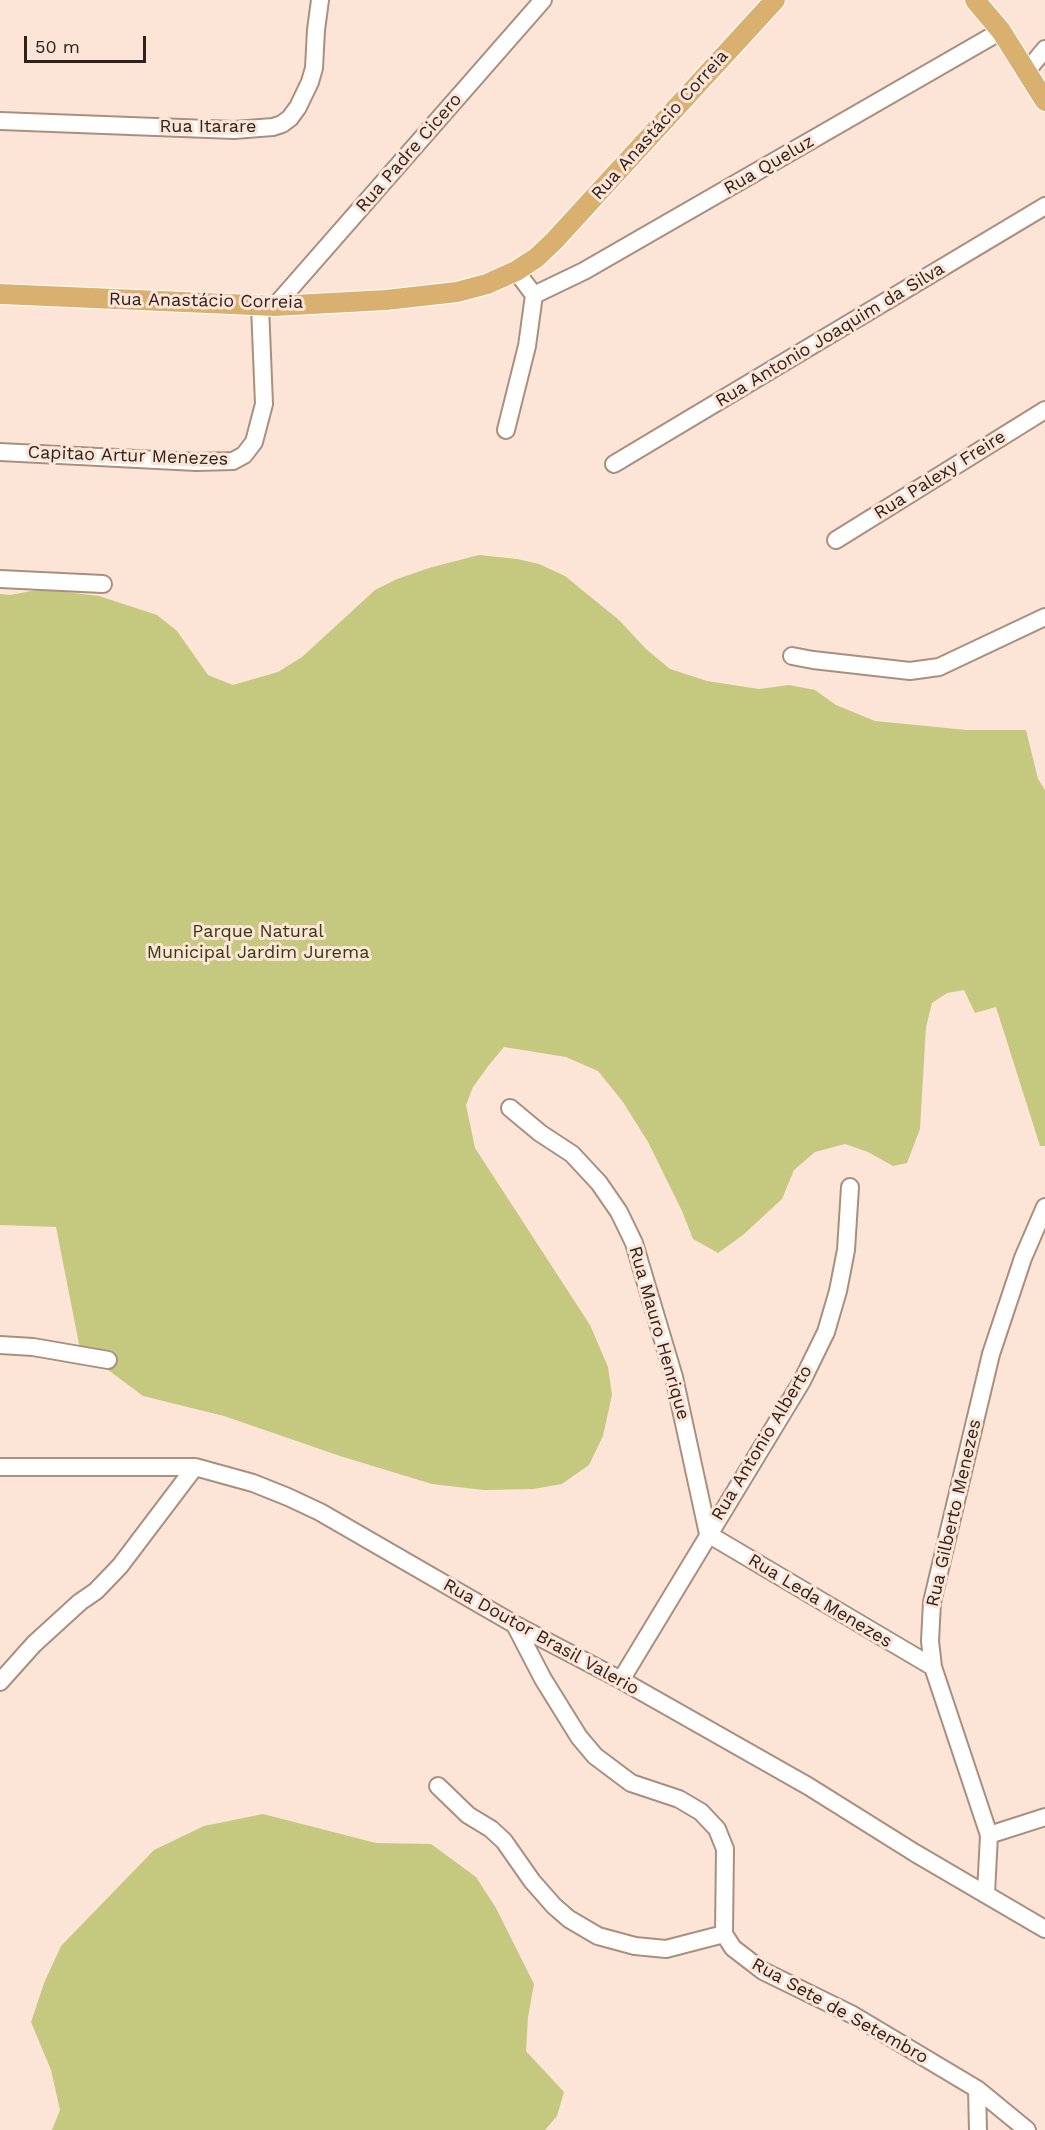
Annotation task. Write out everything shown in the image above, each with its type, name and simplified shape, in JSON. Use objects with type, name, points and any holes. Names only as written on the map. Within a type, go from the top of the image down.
[{"type":"main road","name":"Rua Anastácio Correia","points":[[0,294],[267,306],[386,300],[457,292],[487,284],[516,272],[554,241],[775,0]]},
{"type":"main road","points":[[975,0],[1001,31],[1045,101]]},
{"type":"street","name":"Rua Itarare","points":[[0,121],[234,130],[273,127],[282,124],[298,107],[310,82],[320,0]]},
{"type":"street","name":"Rua Padre Cicero","points":[[267,306],[543,0]]},
{"type":"street","name":"Rua Queluz","points":[[534,295],[584,271],[1001,31]]},
{"type":"street","points":[[1026,72],[1045,49]]},
{"type":"street","name":"Rua Antonio Joaquim da Silva","points":[[614,464],[1045,206]]},
{"type":"street","points":[[506,430],[527,346],[534,295],[516,272]]},
{"type":"street","name":"Capitao Artur Menezes","points":[[0,452],[196,462],[232,461],[244,456],[255,442],[264,404],[267,306]]},
{"type":"street","name":"Rua Palexy Freire","points":[[836,540],[1045,410]]},
{"type":"street","points":[[0,579],[103,584]]},
{"type":"street","points":[[792,656],[910,671],[939,667],[1045,617]]},
{"type":"street","name":"Rua Mauro Henrique","points":[[510,1108],[532,1127],[572,1154],[599,1183],[619,1212],[634,1243],[674,1377],[708,1534]]},
{"type":"street","name":"Rua Antonio Alberto","points":[[621,1680],[802,1382],[826,1332],[838,1291],[846,1250],[850,1187]]},
{"type":"street","name":"Rua Gilberto Menezes","points":[[986,1893],[989,1835],[933,1667],[930,1641],[932,1602],[991,1354],[1023,1258],[1045,1207]]},
{"type":"street","points":[[0,1345],[33,1347],[108,1360]]},
{"type":"street","name":"Rua Doutor Brasil Valerio","points":[[0,1467],[195,1467],[253,1483],[320,1512],[514,1624],[621,1680],[808,1785],[915,1853],[1045,1929]]},
{"type":"street","points":[[0,1682],[34,1644],[80,1602],[96,1591],[120,1566],[195,1467]]},
{"type":"street","name":"Rua Leda Menezes","points":[[708,1534],[933,1667]]},
{"type":"street","points":[[438,1786],[468,1815],[491,1829],[504,1841],[532,1881],[554,1906],[598,1936],[635,1946],[666,1948],[724,1934],[725,1849],[717,1829],[701,1812],[679,1799],[631,1782],[595,1756],[579,1737],[543,1679],[514,1624]]},
{"type":"street","points":[[989,1835],[1045,1817]]},
{"type":"street","name":"Rua Sete de Setembro","points":[[724,1934],[733,1948],[763,1971],[853,2014],[977,2089],[1027,2130]]},
{"type":"street","points":[[977,2089],[978,2130]]},
{"type":"green space","name":"Parque Natural Municipal Jardim Jurema","points":[[479,555],[539,564],[565,576],[619,620],[646,649],[670,669],[707,681],[759,689],[789,685],[815,690],[836,705],[875,721],[967,730],[1026,730],[1038,779],[1045,790],[1045,1146],[1040,1146],[996,1007],[975,1013],[964,990],[947,993],[932,1003],[926,1027],[920,1129],[907,1163],[893,1166],[868,1152],[845,1144],[815,1152],[794,1170],[782,1199],[743,1235],[718,1253],[693,1239],[682,1211],[648,1142],[623,1102],[598,1071],[566,1057],[504,1047],[489,1065],[473,1087],[466,1105],[475,1148],[590,1325],[608,1367],[612,1395],[603,1436],[589,1465],[562,1484],[533,1489],[484,1490],[432,1484],[340,1456],[224,1416],[143,1396],[80,1349],[56,1227],[0,1225],[0,594],[10,595],[42,589],[99,596],[157,615],[177,631],[208,675],[233,685],[278,672],[302,657],[375,590],[397,579],[429,568]]},
{"type":"green space","points":[[263,1814],[376,1843],[431,1844],[476,1877],[496,1908],[534,1984],[528,2017],[526,2051],[564,2092],[557,2116],[545,2130],[52,2130],[60,2110],[51,2070],[31,2022],[44,1983],[61,1946],[154,1850],[204,1826]]}]
